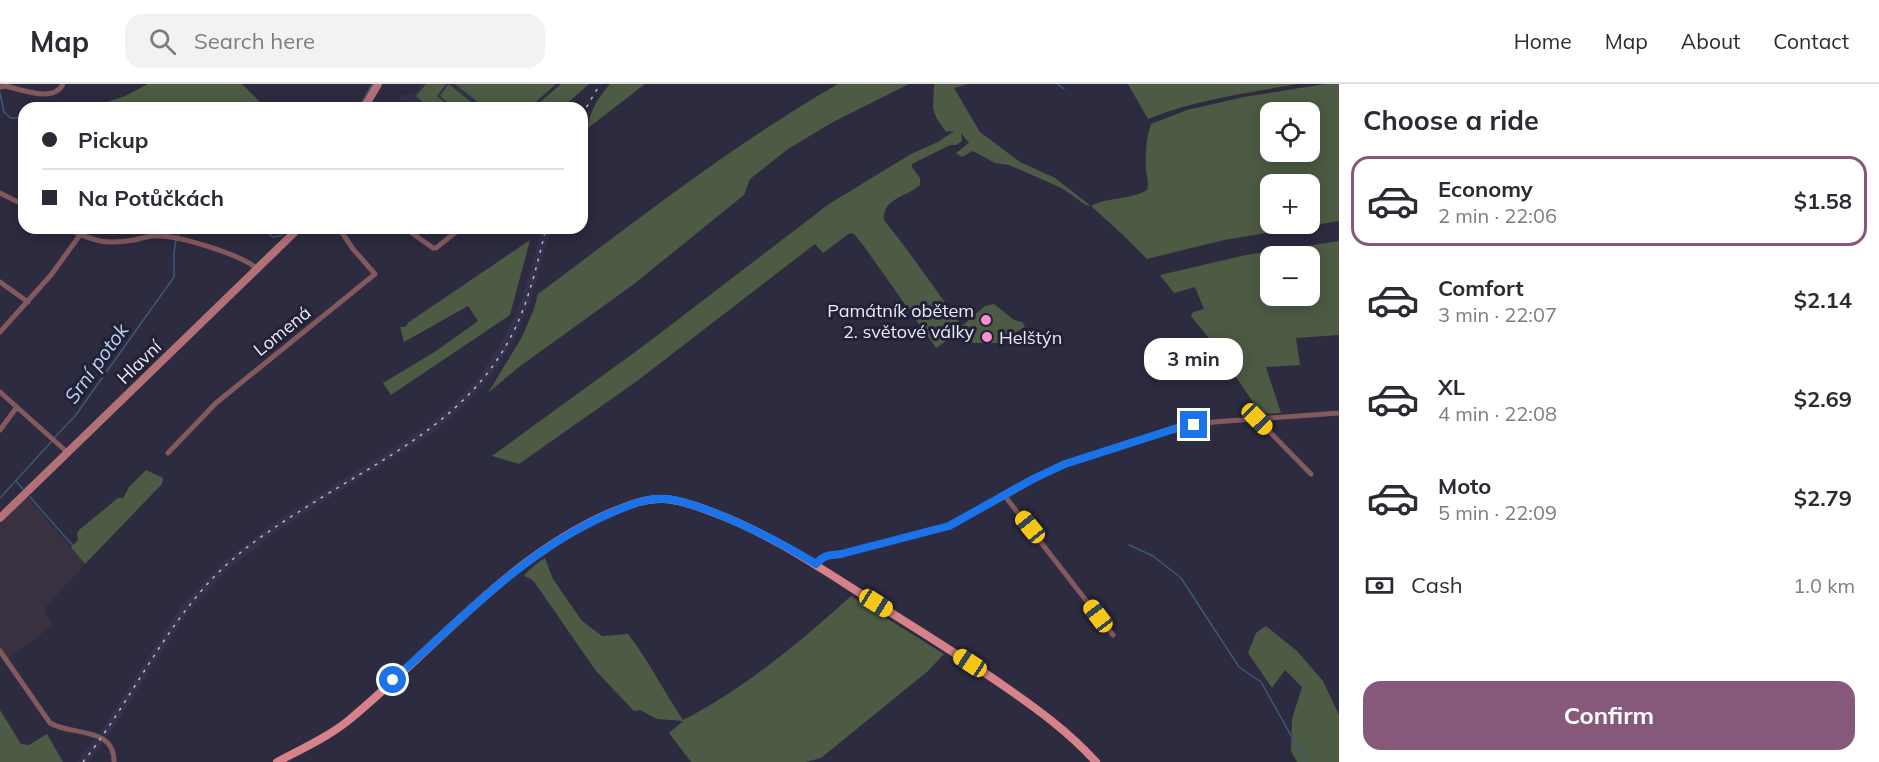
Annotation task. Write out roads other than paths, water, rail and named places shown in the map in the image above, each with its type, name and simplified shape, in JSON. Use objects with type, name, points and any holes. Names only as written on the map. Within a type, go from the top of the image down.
[{"type":"main road","points":[[277,762],[323,738],[349,720],[486,596],[544,548],[602,517],[637,502],[665,499],[701,508],[760,532],[816,564],[970,663],[1052,721],[1096,762]]},
{"type":"street","points":[[0,87],[6,86],[48,95],[58,92],[63,84]]},
{"type":"street","points":[[368,102],[378,84]]},
{"type":"street","points":[[0,193],[18,202]]},
{"type":"street","name":"Hlavní","points":[[0,518],[293,234]]},
{"type":"street","name":"Lomená","points":[[168,453],[216,403],[375,274],[343,234]]},
{"type":"street","points":[[413,234],[433,248],[454,234]]},
{"type":"street","points":[[0,332],[51,275],[80,235],[103,243],[159,236],[176,238],[230,254],[257,269]]},
{"type":"street","points":[[0,282],[28,302]]},
{"type":"street","points":[[0,392],[67,452]]},
{"type":"street","points":[[0,430],[17,407]]},
{"type":"street","points":[[816,564],[826,556],[949,526],[1065,464],[1174,429],[1215,422],[1339,413]]},
{"type":"street","points":[[1257,419],[1311,474]]},
{"type":"street","points":[[1004,495],[1113,635]]},
{"type":"street","points":[[0,651],[50,723],[56,727],[98,736],[112,750],[114,762]]},
{"type":"waterway","name":"Srní potok","points":[[362,102],[372,84]]},
{"type":"waterway","points":[[1057,84],[1064,89]]},
{"type":"waterway","points":[[0,93],[4,112],[11,118],[18,118]]},
{"type":"waterway","name":"Srní potok","points":[[55,437],[75,416],[174,277],[175,245],[179,234]]},
{"type":"waterway","name":"Srní potok","points":[[270,234],[273,237],[283,234]]},
{"type":"waterway","name":"Srní potok","points":[[0,498],[52,441]]},
{"type":"waterway","points":[[16,481],[23,489]]},
{"type":"waterway","points":[[30,497],[74,547]]},
{"type":"waterway","points":[[1129,545],[1153,556],[1181,578],[1239,667],[1261,682],[1306,762]]},
{"type":"railway","points":[[588,105],[600,84]]},
{"type":"railway","points":[[83,762],[184,612],[224,567],[272,529],[411,442],[463,400],[485,376],[505,347],[521,315],[544,234]]},
{"type":"place","name":"Památník obětem 2. světové války","points":[[986,320]]},
{"type":"place","name":"Helštýn","points":[[987,337]]}]
